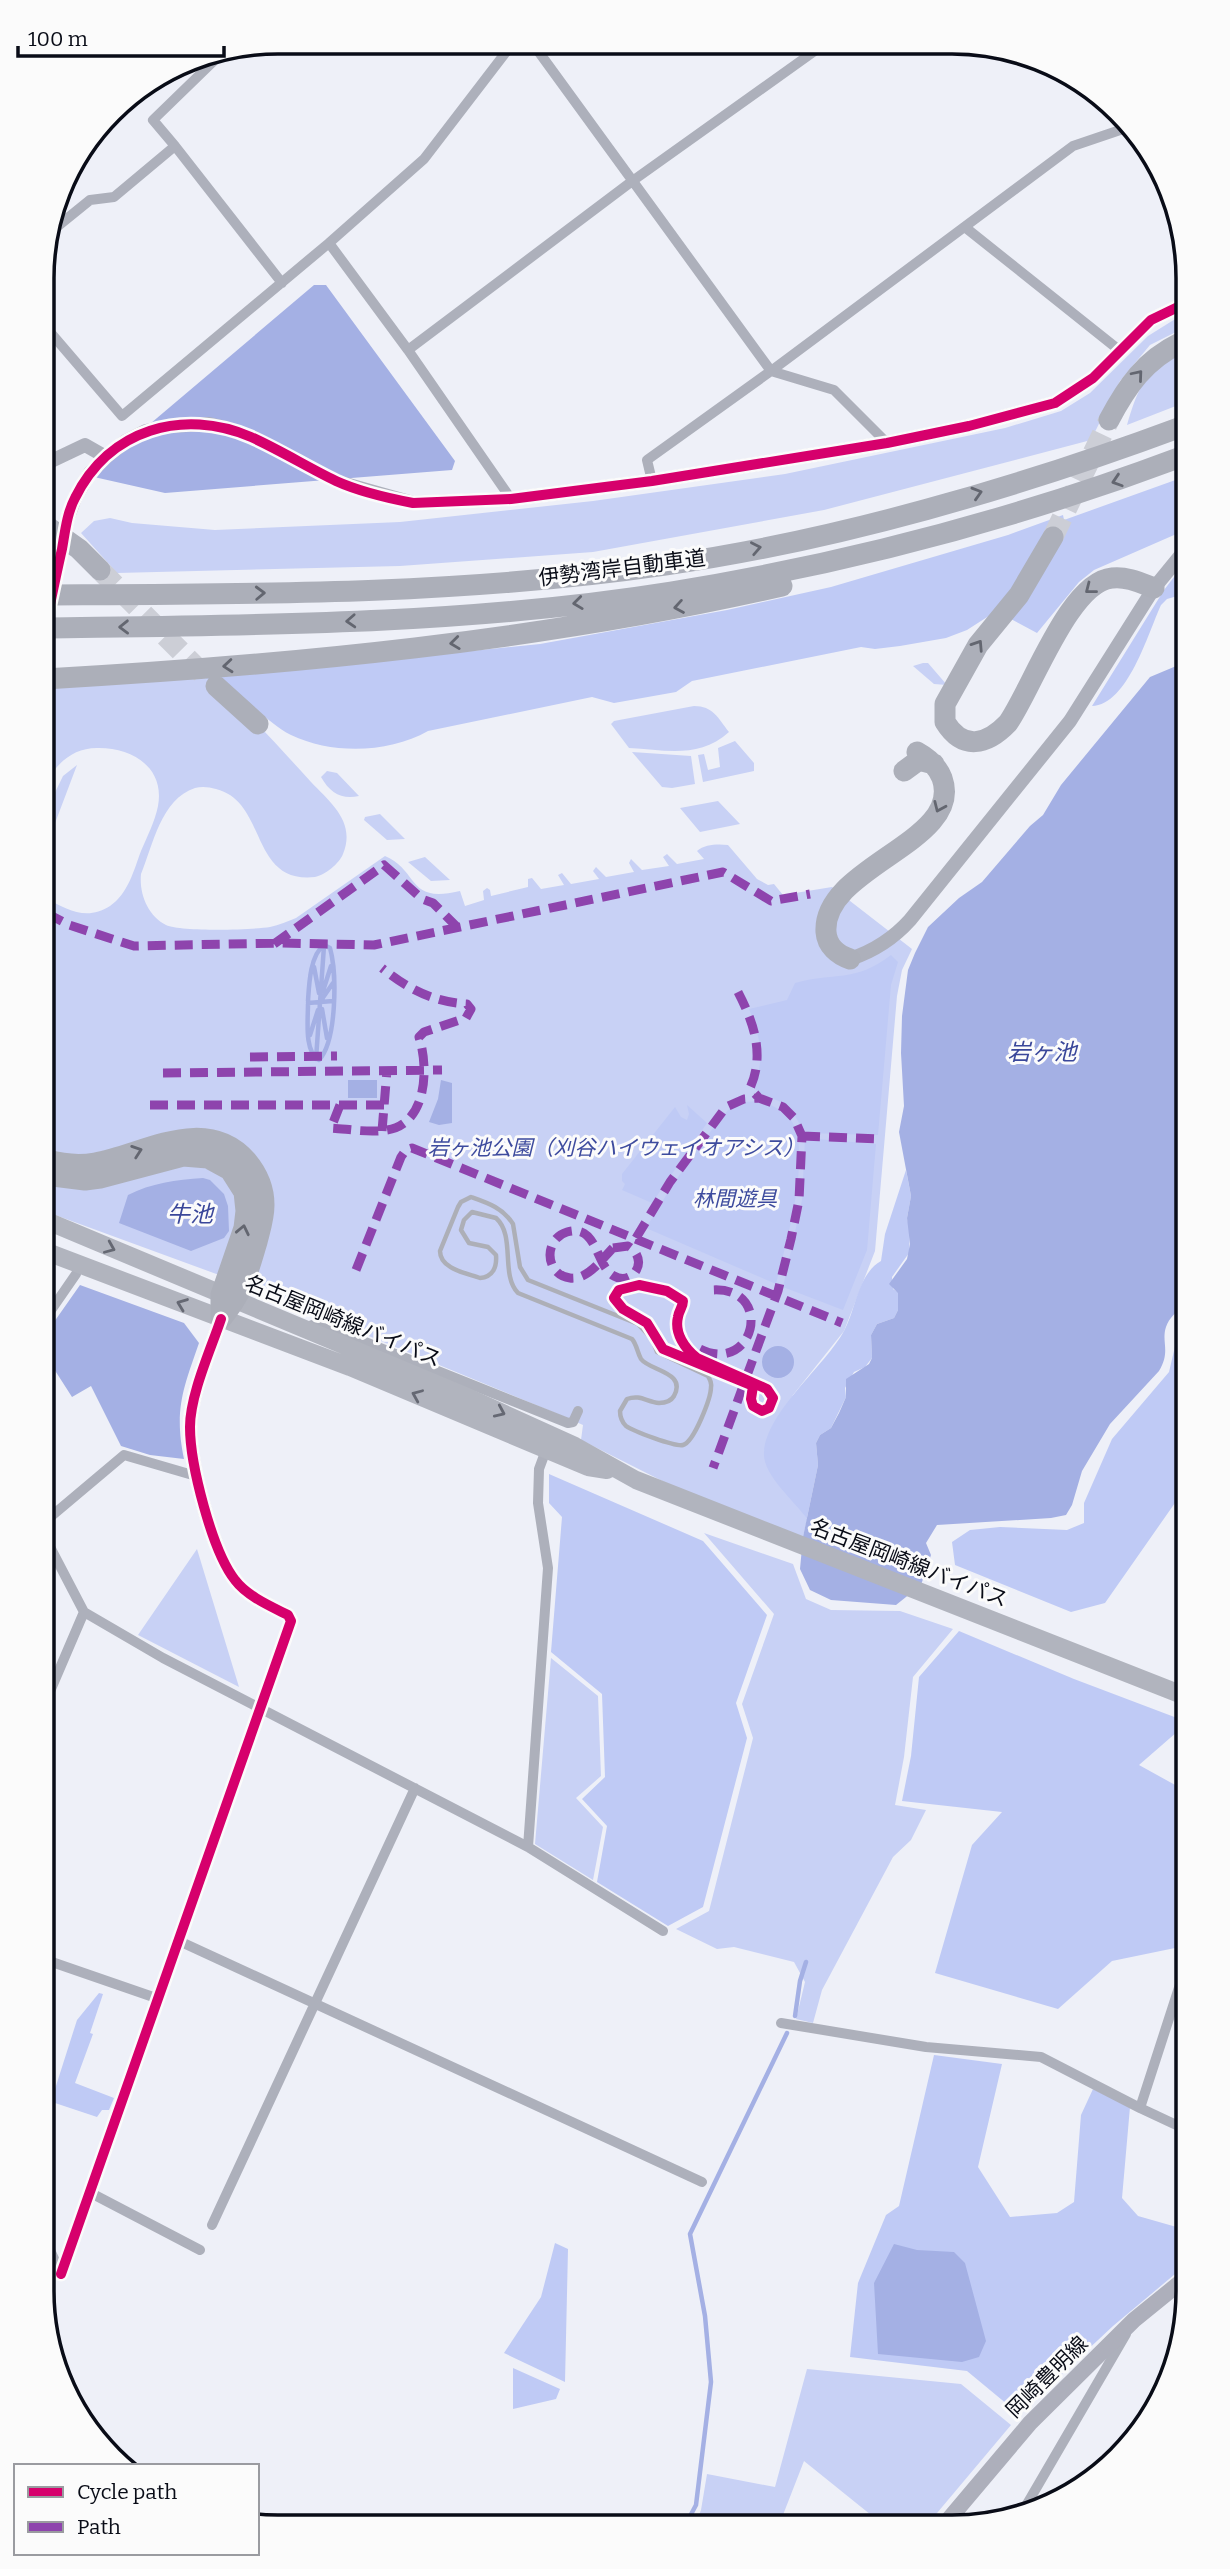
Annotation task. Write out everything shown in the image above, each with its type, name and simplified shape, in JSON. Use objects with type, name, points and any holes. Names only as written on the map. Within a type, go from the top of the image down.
[{"type":"highway","points":[[1108,420],[1123,393],[1149,361],[1176,345]]},
{"type":"highway","name":"伊勢湾岸自動車道","points":[[55,595],[410,589],[665,565],[778,544],[885,519],[1127,447],[1176,429]]},
{"type":"highway","name":"伊勢湾岸自動車道","points":[[55,628],[295,624],[414,618],[540,608],[669,593],[781,572],[981,524],[1132,476],[1176,459]]},
{"type":"highway","points":[[55,678],[351,655],[536,633],[736,596],[848,571],[981,524]]},
{"type":"highway","points":[[55,532],[79,549],[100,570]]},
{"type":"highway","points":[[1053,537],[1019,596],[978,645],[945,704],[945,722],[957,736],[974,742],[982,741],[999,732],[1008,723],[1069,611],[1088,589],[1111,578],[1130,580],[1154,588]]},
{"type":"highway","points":[[216,687],[258,724]]},
{"type":"highway","points":[[850,959],[842,956],[826,936],[830,913],[850,885],[913,838],[936,817],[942,805],[945,794],[940,773],[925,758],[904,771]]},
{"type":"highway","points":[[55,1161],[75,1165],[93,1164],[163,1142],[188,1139],[211,1140],[229,1147],[243,1157],[260,1182],[264,1210],[251,1267],[228,1298]]},
{"type":"highway","points":[[55,1175],[85,1180],[100,1178],[183,1156],[208,1158],[230,1170],[244,1192],[246,1211],[221,1319]]},
{"type":"main road","name":"名古屋岡崎線バイパス","points":[[55,1224],[464,1396],[575,1446],[617,1471],[1175,1692]]},
{"type":"main road","name":"名古屋岡崎線バイパス","points":[[55,1255],[350,1367],[588,1467],[617,1471]]},
{"type":"main road","name":"岡崎豊明線","points":[[952,2515],[1030,2423],[1134,2320],[1175,2287]]},
{"type":"street","points":[[408,350],[631,182],[810,54]]},
{"type":"street","points":[[55,338],[122,416],[282,283],[424,159],[504,55]]},
{"type":"street","points":[[541,55],[771,372],[834,390],[887,443]]},
{"type":"street","points":[[209,65],[153,120],[282,283]]},
{"type":"street","points":[[652,481],[647,460],[771,372],[1073,146],[1119,130]]},
{"type":"street","points":[[61,223],[90,200],[114,197],[175,146]]},
{"type":"street","points":[[966,228],[1119,350]]},
{"type":"street","points":[[329,243],[408,350],[511,499]]},
{"type":"street","points":[[68,517],[75,498],[90,473],[106,457],[126,441],[146,431],[169,426],[209,424],[252,437],[338,482],[380,496],[413,503],[511,499],[652,481],[887,443],[1055,404],[1093,378],[1151,320],[1176,308]]},
{"type":"street","points":[[55,459],[85,445],[106,457]]},
{"type":"street","points":[[850,959],[887,942],[910,919],[1070,721],[1154,588],[1176,561]]},
{"type":"street","points":[[54,1305],[76,1274]]},
{"type":"street","points":[[54,2259],[61,2274],[290,1621],[288,1615],[249,1593],[235,1580],[223,1559],[196,1476],[190,1426],[198,1387],[221,1319]]},
{"type":"street","points":[[295,1326],[315,1325],[340,1332],[568,1423],[573,1422],[578,1411]]},
{"type":"street","points":[[528,1847],[548,1568],[538,1503],[539,1469],[546,1450]]},
{"type":"street","points":[[54,1514],[124,1455],[196,1476]]},
{"type":"street","points":[[54,1555],[83,1612],[163,1658],[528,1847],[663,1931]]},
{"type":"street","points":[[54,1681],[83,1612]]},
{"type":"street","points":[[212,2225],[415,1788]]},
{"type":"street","points":[[178,1941],[702,2182]]},
{"type":"street","points":[[54,1963],[159,1999]]},
{"type":"street","points":[[1140,2108],[1175,1999]]},
{"type":"street","points":[[780,2023],[926,2047],[1041,2057],[1175,2124]]},
{"type":"street","points":[[89,2192],[200,2250]]},
{"type":"street","points":[[1029,2501],[1134,2320]]},
{"type":"green space","points":[[1176,319],[1176,332],[1150,345],[1120,381],[1091,440],[824,510],[593,552],[400,566],[117,573],[81,533],[94,521],[110,518],[132,523],[215,530],[400,522],[593,501],[785,474],[1005,428],[1061,411],[1090,393],[1148,336]]},
{"type":"green space","points":[[1176,354],[1176,406],[1127,425],[1144,382]]},
{"type":"green space","points":[[1176,480],[1176,534],[1094,570],[1079,582],[1037,633],[1009,618],[1030,565],[995,612],[967,630],[946,638],[875,649],[861,647],[692,681],[676,692],[614,703],[592,697],[428,731],[396,744],[361,749],[325,746],[291,735],[205,678],[540,644],[727,610],[831,587],[1008,535],[1063,515],[1064,520]]},
{"type":"green space","points":[[1176,575],[1176,596],[1167,599],[1161,605],[1126,681],[1105,703],[1092,706]]},
{"type":"green space","points":[[928,663],[947,685],[934,684],[913,666]]},
{"type":"green space","name":"岩ヶ池公園（刈谷ハイウェイオアシス）","points":[[205,678],[247,714],[273,741],[333,806],[344,823],[346,843],[341,858],[335,865],[319,876],[294,876],[279,868],[268,856],[244,809],[232,797],[213,788],[203,787],[183,794],[166,812],[141,874],[146,904],[154,916],[166,925],[217,930],[277,925],[296,918],[385,856],[396,862],[422,890],[443,894],[460,891],[465,906],[484,900],[483,891],[487,888],[491,896],[528,887],[528,879],[532,878],[541,889],[564,885],[558,875],[562,873],[571,884],[599,879],[593,871],[596,867],[606,877],[634,872],[629,863],[631,859],[642,870],[669,866],[663,857],[667,854],[677,864],[704,859],[697,851],[708,846],[728,845],[757,879],[768,885],[774,884],[783,895],[832,887],[912,949],[902,970],[897,996],[875,1251],[844,1331],[793,1395],[768,1438],[764,1452],[807,1519],[803,1537],[708,1504],[581,1440],[583,1425],[565,1417],[347,1327],[301,1305],[55,1215],[55,903],[69,910],[93,913],[116,901],[130,881],[153,823],[159,793],[157,781],[144,763],[134,756],[112,749],[82,750],[74,753],[55,769],[55,688]]},
{"type":"green space","points":[[694,706],[711,711],[729,732],[718,741],[694,749],[656,750],[629,748],[611,724],[614,721]]},
{"type":"green space","points":[[735,741],[754,763],[754,771],[703,782],[698,755],[704,754],[708,770],[720,767],[718,748]]},
{"type":"green space","points":[[632,752],[691,756],[695,784],[662,787]]},
{"type":"green space","points":[[77,765],[55,824],[55,793],[63,776]]},
{"type":"green space","points":[[327,771],[337,773],[359,796],[347,797],[332,791],[321,777]]},
{"type":"green space","points":[[718,801],[740,824],[700,832],[680,808]]},
{"type":"green space","points":[[380,814],[405,839],[387,840],[364,820],[365,817]]},
{"type":"green space","points":[[425,857],[450,880],[431,881],[408,862]]},
{"type":"green space","points":[[891,955],[898,962],[891,985],[878,1135],[804,1133],[788,1107],[753,1087],[759,1067],[760,1048],[749,1009],[787,1000],[795,983],[866,970]]},
{"type":"green space","name":"林間遊具","points":[[760,1101],[781,1110],[791,1120],[797,1135],[799,1154],[791,1224],[776,1284],[646,1228],[673,1184],[728,1110],[744,1102]]},
{"type":"green space","points":[[687,1105],[707,1123],[652,1203],[622,1190],[625,1184],[622,1174],[675,1107],[681,1117],[687,1120]]},
{"type":"green space","name":"林間遊具","points":[[805,1138],[876,1144],[867,1250],[843,1310],[783,1287],[802,1200]]},
{"type":"green space","points":[[906,1170],[911,1196],[907,1218],[910,1230],[909,1253],[892,1277],[893,1289],[898,1292],[898,1310],[894,1318],[877,1324],[871,1335],[872,1358],[865,1367],[854,1372],[845,1388],[846,1397],[831,1428],[820,1435],[816,1443],[818,1465],[807,1519],[768,1470],[764,1452],[768,1436],[786,1405],[835,1345],[848,1322],[862,1283],[873,1267],[881,1261],[885,1234]]},
{"type":"green space","points":[[1175,1344],[1175,1502],[1105,1603],[1071,1612],[955,1565],[952,1542],[970,1530],[1000,1527],[1067,1530],[1084,1523],[1084,1503],[1112,1439],[1169,1372]]},
{"type":"green space","points":[[549,1474],[703,1541],[767,1615],[736,1703],[747,1738],[703,1907],[668,1926],[597,1882],[607,1826],[582,1799],[605,1777],[602,1694],[551,1652],[562,1517],[549,1503]]},
{"type":"green space","points":[[704,1533],[793,1564],[806,1599],[831,1610],[900,1611],[953,1629],[913,1677],[904,1757],[895,1805],[926,1810],[911,1840],[893,1857],[822,1990],[813,2023],[796,2019],[805,1982],[794,1962],[734,1947],[717,1949],[676,1929],[709,1911],[753,1738],[742,1704],[774,1614]]},
{"type":"green space","points":[[197,1549],[239,1687],[138,1635]]},
{"type":"green space","points":[[959,1631],[1175,1717],[1175,1733],[1139,1765],[1175,1785],[1175,1948],[1112,1961],[1058,2009],[935,1973],[972,1845],[1002,1812],[902,1801],[911,1756],[919,1677]]},
{"type":"green space","points":[[551,1658],[598,1696],[601,1776],[576,1798],[603,1827],[593,1880],[535,1844]]},
{"type":"green space","points":[[99,1993],[103,1994],[90,2033],[93,2034],[75,2083],[114,2098],[109,2110],[102,2110],[97,2117],[54,2103],[54,2089],[77,2020]]},
{"type":"green space","points":[[934,2055],[1002,2064],[978,2167],[1010,2217],[1057,2213],[1074,2202],[1081,2115],[1093,2089],[1130,2107],[1122,2198],[1138,2216],[1175,2227],[1175,2274],[1113,2326],[1019,2414],[967,2371],[850,2357],[858,2283],[886,2215],[899,2206]]},
{"type":"green space","points":[[555,2243],[568,2249],[565,2382],[504,2353],[541,2297]]},
{"type":"green space","points":[[513,2368],[560,2389],[556,2399],[513,2409]]},
{"type":"green space","points":[[807,2369],[961,2384],[1011,2425],[935,2515],[871,2515],[804,2461],[783,2515],[699,2515],[707,2474],[775,2487]]},
{"type":"water","points":[[314,285],[326,285],[455,461],[452,470],[165,493],[94,477],[144,429]]},
{"type":"water","name":"岩ヶ池","points":[[1176,666],[1175,1314],[1166,1327],[1163,1364],[1110,1424],[1082,1471],[1072,1505],[1066,1515],[937,1525],[926,1543],[931,1555],[921,1585],[896,1605],[831,1600],[810,1590],[800,1569],[803,1537],[818,1465],[816,1443],[820,1435],[831,1428],[839,1413],[846,1397],[846,1379],[869,1364],[872,1358],[871,1335],[877,1324],[894,1318],[898,1310],[898,1293],[889,1284],[907,1259],[910,1244],[907,1218],[911,1196],[899,1132],[904,1106],[902,1016],[908,970],[928,927],[959,898],[982,882],[1030,826],[1043,815],[1061,785],[1150,677]]},
{"type":"water","points":[[348,1080],[377,1080],[377,1098],[348,1098]]},
{"type":"water","points":[[441,1080],[452,1083],[452,1123],[439,1125],[429,1122],[438,1099]]},
{"type":"water","name":"牛池","points":[[203,1178],[210,1180],[224,1194],[228,1206],[229,1231],[224,1238],[191,1251],[119,1223],[128,1195],[164,1183]]},
{"type":"water","points":[[80,1285],[184,1323],[199,1343],[188,1374],[180,1413],[184,1459],[150,1455],[121,1446],[91,1386],[72,1397],[54,1370],[54,1321]]},
{"type":"water","points":[[778,1346],[790,1350],[794,1362],[790,1374],[778,1378],[766,1374],[762,1362],[766,1350]]},
{"type":"water","points":[[894,2244],[917,2250],[954,2252],[965,2263],[986,2341],[979,2357],[962,2362],[878,2354],[874,2283]]},
{"type":"waterway","points":[[308,1001],[313,963],[324,945],[330,948],[332,959],[334,1006],[329,1038],[319,1060],[314,1056],[309,1043],[308,1004]]},
{"type":"waterway","points":[[316,1059],[324,946]]},
{"type":"waterway","points":[[323,991],[331,966]]},
{"type":"waterway","points":[[314,967],[319,993]]},
{"type":"waterway","points":[[322,999],[333,983]]},
{"type":"waterway","points":[[308,1003],[333,1001]]},
{"type":"waterway","points":[[322,1009],[327,1038]]},
{"type":"waterway","points":[[310,1035],[318,1010]]},
{"type":"waterway","points":[[795,2016],[806,1962]]},
{"type":"waterway","points":[[691,2515],[696,2505],[711,2382],[705,2316],[690,2234],[787,2033]]},
{"type":"tunnel","points":[[1053,537],[1109,420]]},
{"type":"tunnel","points":[[55,580],[68,517]]},
{"type":"tunnel","points":[[100,570],[207,678]]},
{"type":"railway","points":[[471,1197],[500,1210],[509,1218],[513,1224],[520,1267],[528,1280],[638,1324],[652,1339],[657,1352],[708,1376],[711,1384],[708,1400],[697,1428],[687,1442],[683,1445],[672,1444],[624,1424],[620,1411],[627,1399],[636,1397],[659,1403],[666,1402],[674,1396],[676,1382],[641,1359],[632,1339],[518,1293],[510,1276],[505,1235],[496,1218],[472,1212],[464,1220],[461,1230],[469,1243],[488,1247],[496,1255],[496,1264],[491,1273],[480,1278],[444,1262],[440,1251],[458,1207],[461,1202],[471,1197]]},
{"type":"marked path","points":[[274,944],[384,865],[422,899],[433,903],[457,927]]},
{"type":"marked path","points":[[55,918],[69,925],[134,946],[281,943],[374,945],[723,872],[771,901],[810,894]]},
{"type":"marked path","points":[[340,1105],[331,1128],[373,1131],[400,1126],[410,1117],[422,1093],[424,1064],[419,1037],[424,1032],[466,1018],[471,1009],[467,1004],[421,993],[382,968]]},
{"type":"marked path","points":[[738,992],[756,1039],[757,1063],[750,1088],[759,1098]]},
{"type":"marked path","points":[[250,1057],[337,1056]]},
{"type":"marked path","points":[[382,1131],[387,1070]]},
{"type":"marked path","points":[[163,1073],[442,1070]]},
{"type":"marked path","points":[[636,1238],[670,1182],[726,1107],[744,1099],[759,1098],[783,1107],[794,1118],[802,1136],[799,1200],[791,1239],[778,1291],[713,1468]]},
{"type":"marked path","points":[[150,1105],[384,1105]]},
{"type":"marked path","points":[[802,1136],[882,1139]]},
{"type":"marked path","points":[[356,1270],[401,1157],[406,1150],[412,1148],[842,1323]]},
{"type":"marked path","points":[[613,1248],[609,1253],[604,1258],[599,1263],[594,1268],[577,1278],[570,1278],[556,1271],[550,1257],[554,1242],[559,1236],[577,1231],[590,1239],[595,1247],[599,1255],[603,1264],[614,1276],[627,1278],[633,1275],[638,1264],[634,1251],[628,1246],[613,1248]]},
{"type":"marked path","points":[[700,1349],[719,1354],[734,1351],[745,1341],[750,1328],[750,1314],[744,1301],[732,1292],[712,1290]]},
{"type":"cycle path","points":[[55,582],[70,510],[90,474],[107,455],[128,441],[150,431],[174,425],[225,428],[262,442],[345,485],[413,503],[511,499],[652,481],[887,443],[969,426],[1055,403],[1093,378],[1151,320],[1176,308]]},
{"type":"cycle path","points":[[639,1285],[667,1291],[683,1301],[677,1323],[688,1350],[697,1358],[767,1389],[773,1398],[769,1408],[762,1411],[753,1406],[753,1386],[663,1349],[647,1323],[623,1309],[614,1298],[619,1290],[639,1285]]},
{"type":"cycle path","points":[[61,2274],[291,1621],[288,1615],[252,1596],[240,1586],[226,1567],[198,1484],[191,1443],[191,1414],[197,1387],[221,1319]]}]
